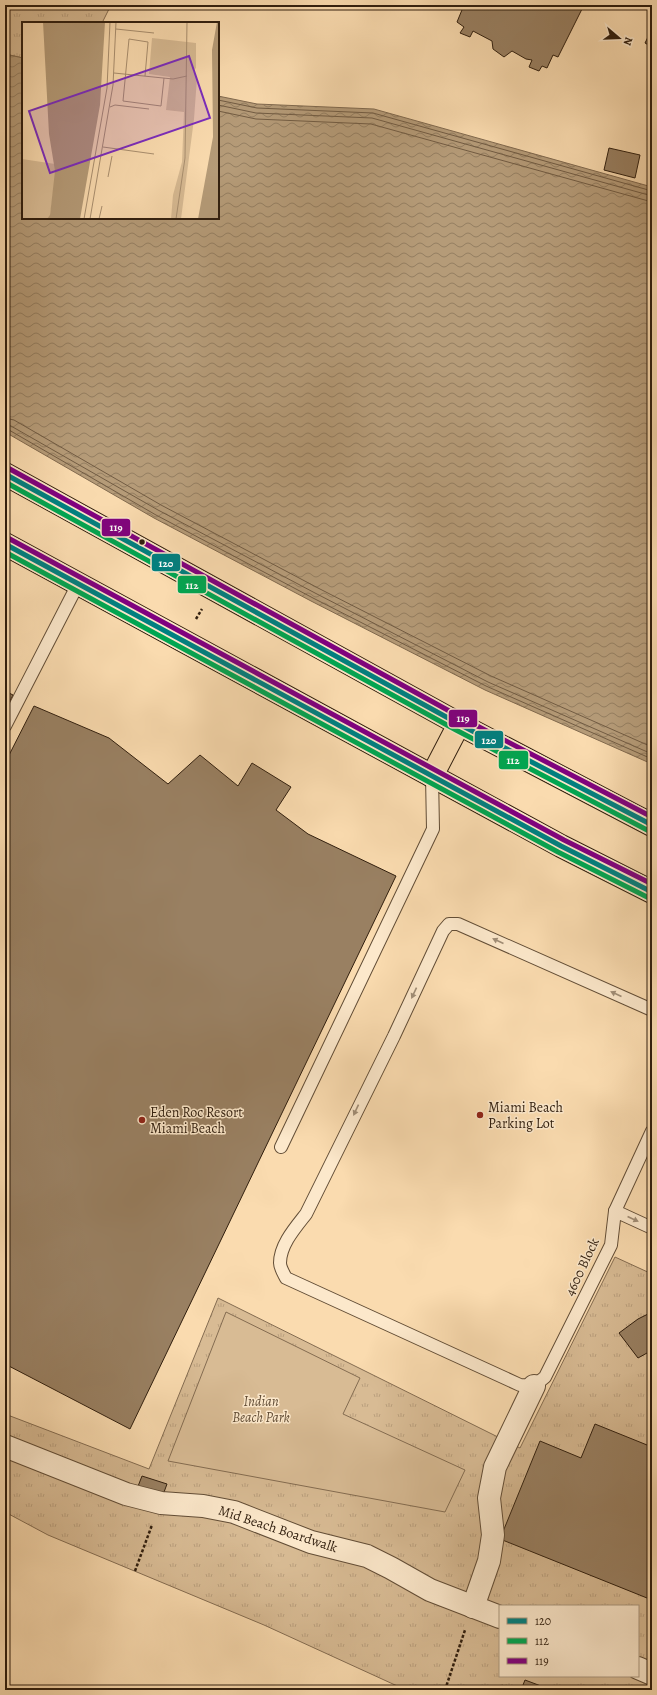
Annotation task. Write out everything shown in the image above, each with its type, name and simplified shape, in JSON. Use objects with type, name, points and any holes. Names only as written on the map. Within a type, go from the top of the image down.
[{"type":"main road","points":[[5,474],[459,724],[652,825]]},
{"type":"main road","points":[[5,544],[561,846],[652,892]]},
{"type":"main road","points":[[432,776],[459,724]]},
{"type":"street","points":[[473,1608],[489,1562],[493,1535],[489,1498],[495,1467],[534,1386]]},
{"type":"street","name":"Mid Beach Boardwalk","points":[[5,1446],[126,1494],[161,1503],[203,1506],[234,1512],[310,1542],[367,1556],[430,1590],[473,1608],[499,1617]]},
{"type":"street","points":[[639,1668],[652,1674]]},
{"type":"lane","points":[[5,726],[78,584]]},
{"type":"lane","points":[[281,1147],[432,829],[432,776]]},
{"type":"lane","points":[[534,1386],[520,1385],[286,1278],[280,1264],[283,1250],[292,1232],[306,1214],[394,1036],[443,931],[449,924],[458,924],[652,1010]]},
{"type":"lane","name":"4600 Block","points":[[534,1386],[546,1377],[611,1245],[615,1211],[652,1131]]},
{"type":"lane","points":[[615,1211],[652,1228]]},
{"type":"path","points":[[196,619],[203,607]]},
{"type":"path","points":[[135,1571],[161,1503]]},
{"type":"path","points":[[445,1690],[473,1608]]},
{"type":"green space","points":[[5,5],[111,5],[102,22],[22,22],[22,58],[5,54]]},
{"type":"green space","name":"Indian Beach Park","points":[[615,1257],[652,1274],[652,1690],[506,1690],[503,1685],[472,1690],[406,1690],[264,1625],[48,1535],[5,1512],[5,1414],[149,1469],[218,1298],[520,1448]]},
{"type":"green space","name":"Indian Beach Park","points":[[226,1312],[360,1378],[343,1414],[465,1470],[445,1512],[168,1461]]},
{"type":"water","points":[[5,54],[22,58],[22,219],[219,219],[219,96],[257,104],[374,109],[652,187],[652,764],[485,690],[311,601],[154,518],[5,432]]},
{"type":"building","points":[[464,5],[584,5],[558,57],[553,55],[547,68],[542,66],[539,71],[529,67],[532,60],[526,59],[512,51],[504,57],[493,49],[492,41],[473,31],[470,37],[460,33],[464,27],[457,22]]},
{"type":"building","points":[[652,29],[652,47],[645,43]]},
{"type":"building","points":[[609,148],[640,155],[635,178],[604,170]]},
{"type":"building","points":[[5,691],[13,695],[5,711]]},
{"type":"building","name":"Eden Roc Resort Miami Beach","points":[[34,706],[109,738],[168,784],[200,755],[238,786],[252,763],[291,787],[276,810],[308,834],[396,876],[130,1429],[5,1364],[5,763]]},
{"type":"building","points":[[652,1312],[652,1359],[647,1353],[638,1358],[619,1333],[638,1319]]},
{"type":"building","points":[[595,1424],[652,1447],[652,1600],[500,1539],[540,1441],[581,1458]]},
{"type":"building","points":[[142,1476],[167,1484],[160,1503],[135,1494]]},
{"type":"building","points":[[525,1680],[541,1686],[539,1690],[521,1690]]},
{"type":"transit line","name":"119","points":[[8,468],[462,718],[652,817]]},
{"type":"transit line","name":"120","points":[[5,474],[459,724],[652,825]]},
{"type":"transit line","name":"112","points":[[5,482],[456,730],[649,831]]},
{"type":"transit line","name":"119","points":[[8,538],[564,840],[652,884]]},
{"type":"transit line","name":"120","points":[[5,544],[561,846],[652,892]]},
{"type":"transit line","name":"112","points":[[5,552],[558,852],[649,898]]},
{"type":"place","name":"Miami Beach Parking Lot","points":[[480,1115]]},
{"type":"place","name":"Eden Roc Resort Miami Beach","points":[[142,1120]]}]
